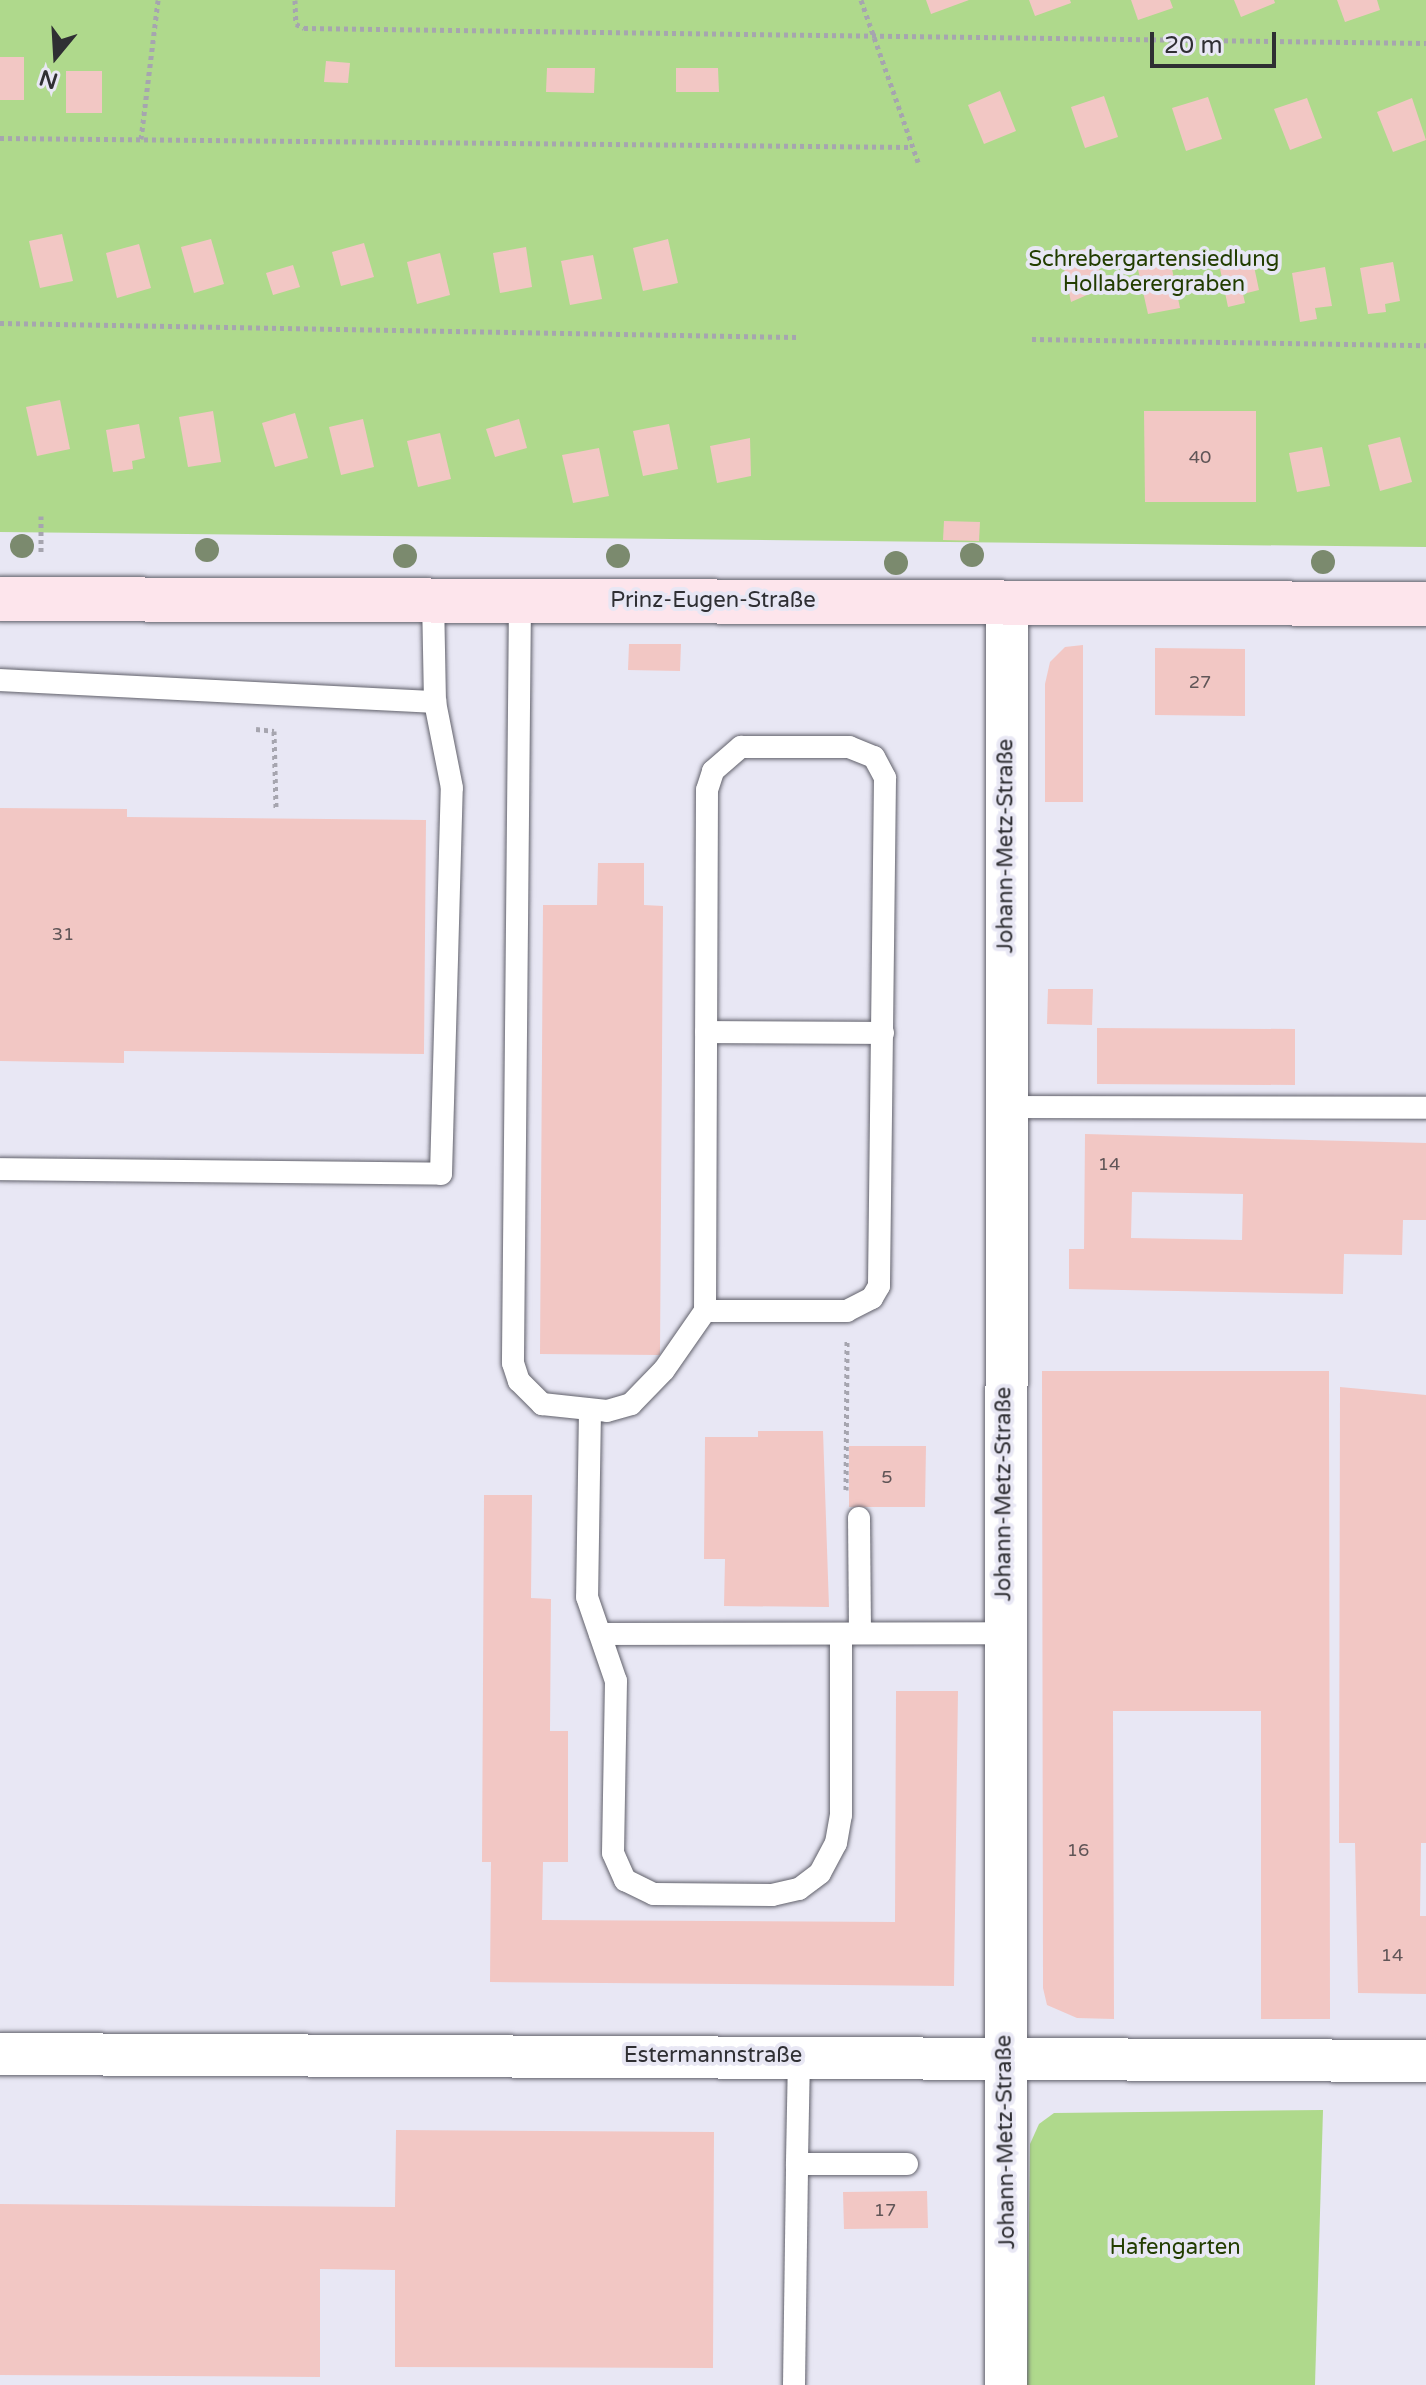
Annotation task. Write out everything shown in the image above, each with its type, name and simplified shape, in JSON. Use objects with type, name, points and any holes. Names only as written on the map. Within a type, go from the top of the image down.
[{"type":"street","name":"Prinz-Eugen-Straße","points":[[0,599],[1426,604]]},
{"type":"street","name":"Johann-Metz-Straße","points":[[1006,2385],[1004,1633],[1007,603]]},
{"type":"street","name":"Estermannstraße","points":[[0,2054],[1426,2061]]},
{"type":"lane","points":[[0,1169],[441,1174],[452,788],[435,702],[433,600]]},
{"type":"lane","points":[[520,600],[513,1363],[519,1381],[542,1404],[590,1410],[620,1408],[639,1398],[705,1311],[707,790],[723,756],[741,747],[763,744],[849,747],[874,757],[882,766],[883,1271],[872,1298],[847,1311],[705,1311]]},
{"type":"lane","points":[[0,680],[435,702]]},
{"type":"lane","points":[[706,1032],[883,1033]]},
{"type":"lane","points":[[1005,1107],[1426,1108]]},
{"type":"lane","points":[[590,1410],[587,1597],[616,1681],[613,1853],[619,1872],[634,1887],[654,1894],[742,1895],[799,1889],[832,1855],[841,1815],[859,1518]]},
{"type":"lane","points":[[600,1634],[1004,1633]]},
{"type":"lane","points":[[794,2385],[799,2056]]},
{"type":"lane","points":[[797,2164],[907,2164]]},
{"type":"path","points":[[141,139],[158,0]]},
{"type":"path","points":[[295,0],[296,24],[304,28],[1426,43]]},
{"type":"path","points":[[861,0],[918,162]]},
{"type":"path","points":[[0,138],[912,147]]},
{"type":"path","points":[[0,323],[798,337]]},
{"type":"path","points":[[1032,339],[1426,345]]},
{"type":"path","points":[[41,516],[41,536]]},
{"type":"path","points":[[244,728],[274,731],[276,809]]},
{"type":"path","points":[[847,1311],[846,1514],[859,1514],[859,1518]]},
{"type":"green space","name":"Schrebergartensiedlung Hollaberergraben","points":[[0,0],[1426,0],[1426,547],[0,532]]},
{"type":"green space","name":"Hafengarten","points":[[1323,2110],[1315,2385],[1027,2385],[1030,2144],[1039,2124],[1054,2113]]},
{"type":"building","points":[[926,0],[969,0],[931,14]]},
{"type":"building","points":[[1029,0],[1070,0],[1071,3],[1035,16]]},
{"type":"building","points":[[1131,0],[1170,0],[1173,8],[1138,20]]},
{"type":"building","points":[[1234,0],[1274,0],[1275,3],[1241,17]]},
{"type":"building","points":[[1337,0],[1377,0],[1380,10],[1345,22]]},
{"type":"building","points":[[0,57],[24,57],[24,100],[0,100]]},
{"type":"building","points":[[326,61],[350,63],[348,83],[324,82]]},
{"type":"building","points":[[547,68],[595,68],[594,93],[546,92]]},
{"type":"building","points":[[676,68],[718,68],[719,92],[676,92]]},
{"type":"building","points":[[66,71],[102,71],[102,113],[66,113]]},
{"type":"building","points":[[1000,91],[1016,131],[984,144],[968,105]]},
{"type":"building","points":[[1104,96],[1118,137],[1085,148],[1071,107]]},
{"type":"building","points":[[1208,97],[1222,139],[1186,151],[1172,108]]},
{"type":"building","points":[[1307,98],[1322,138],[1290,150],[1274,109]]},
{"type":"building","points":[[1412,98],[1426,140],[1393,152],[1377,112]]},
{"type":"building","points":[[62,234],[73,281],[40,288],[29,241]]},
{"type":"building","points":[[211,239],[224,284],[194,293],[181,247]]},
{"type":"building","points":[[668,239],[678,283],[643,291],[633,248]]},
{"type":"building","points":[[364,243],[374,277],[341,286],[332,252]]},
{"type":"building","points":[[139,244],[151,288],[117,298],[106,253]]},
{"type":"building","points":[[526,247],[532,287],[500,293],[493,253]]},
{"type":"building","points":[[1094,247],[1103,288],[1071,302],[1061,254]]},
{"type":"building","points":[[1251,252],[1259,290],[1243,294],[1245,303],[1228,307],[1218,259]]},
{"type":"building","points":[[440,253],[450,295],[417,304],[407,262]]},
{"type":"building","points":[[593,255],[602,299],[570,305],[561,261]]},
{"type":"building","points":[[1170,259],[1180,308],[1148,314],[1137,265]]},
{"type":"building","points":[[1393,262],[1400,301],[1385,304],[1386,312],[1368,314],[1360,268]]},
{"type":"building","points":[[293,265],[300,287],[273,295],[266,273]]},
{"type":"building","points":[[1325,267],[1332,306],[1315,308],[1317,319],[1300,322],[1292,273]]},
{"type":"building","points":[[60,400],[70,449],[37,456],[26,407]]},
{"type":"building","points":[[213,411],[221,462],[188,467],[179,417]]},
{"type":"building","points":[[1144,411],[1256,411],[1256,502],[1145,502]]},
{"type":"building","points":[[295,413],[308,458],[275,467],[262,423]]},
{"type":"building","points":[[363,419],[374,467],[341,475],[329,427]]},
{"type":"building","points":[[519,419],[527,448],[495,457],[486,429]]},
{"type":"building","points":[[139,424],[145,458],[132,461],[133,469],[113,472],[106,430]]},
{"type":"building","points":[[669,424],[678,469],[643,476],[633,431]]},
{"type":"building","points":[[440,433],[451,479],[418,487],[407,441]]},
{"type":"building","points":[[1400,437],[1412,482],[1380,491],[1368,445]]},
{"type":"building","points":[[750,438],[751,476],[717,483],[710,446]]},
{"type":"building","points":[[1322,447],[1330,486],[1297,492],[1289,453]]},
{"type":"building","points":[[599,448],[609,496],[573,503],[562,455]]},
{"type":"building","points":[[944,521],[980,522],[979,541],[943,540]]},
{"type":"building","points":[[629,644],[681,644],[680,671],[628,670]]},
{"type":"building","points":[[1083,645],[1083,802],[1045,802],[1045,684],[1050,662],[1065,647]]},
{"type":"building","points":[[1155,648],[1245,649],[1245,716],[1155,715]]},
{"type":"building","points":[[0,808],[127,809],[127,817],[426,820],[424,1054],[124,1051],[124,1063],[0,1061]]},
{"type":"building","points":[[598,863],[644,863],[644,905],[663,906],[660,1355],[540,1354],[543,905],[597,905]]},
{"type":"building","points":[[1048,989],[1093,989],[1092,1025],[1047,1024]]},
{"type":"building","points":[[1097,1028],[1295,1029],[1295,1085],[1097,1084]]},
{"type":"building","points":[[1085,1134],[1426,1143],[1426,1220],[1403,1220],[1402,1255],[1344,1254],[1343,1294],[1069,1289],[1069,1249],[1084,1249]],"holes":[[[1132,1192],[1243,1194],[1242,1240],[1131,1238]]]},
{"type":"building","points":[[1042,1371],[1329,1371],[1330,2019],[1261,2019],[1261,1711],[1113,1711],[1114,2019],[1077,2018],[1047,2005],[1043,1988]]},
{"type":"building","points":[[1340,1387],[1426,1395],[1426,1843],[1421,1843],[1420,1916],[1426,1916],[1426,1994],[1358,1993],[1355,1843],[1339,1843]]},
{"type":"building","points":[[758,1431],[823,1431],[829,1607],[724,1606],[725,1559],[704,1559],[705,1437],[758,1437]]},
{"type":"building","points":[[849,1446],[926,1446],[925,1507],[849,1507]]},
{"type":"building","points":[[484,1495],[532,1495],[531,1598],[551,1599],[550,1731],[568,1731],[568,1862],[543,1862],[542,1920],[895,1922],[896,1691],[958,1691],[954,1986],[490,1982],[491,1862],[482,1862]]},
{"type":"building","points":[[396,2130],[714,2132],[713,2368],[395,2367],[395,2270],[320,2269],[320,2377],[0,2375],[0,2204],[395,2207]]},
{"type":"building","points":[[927,2191],[928,2228],[844,2229],[843,2192]]}]
